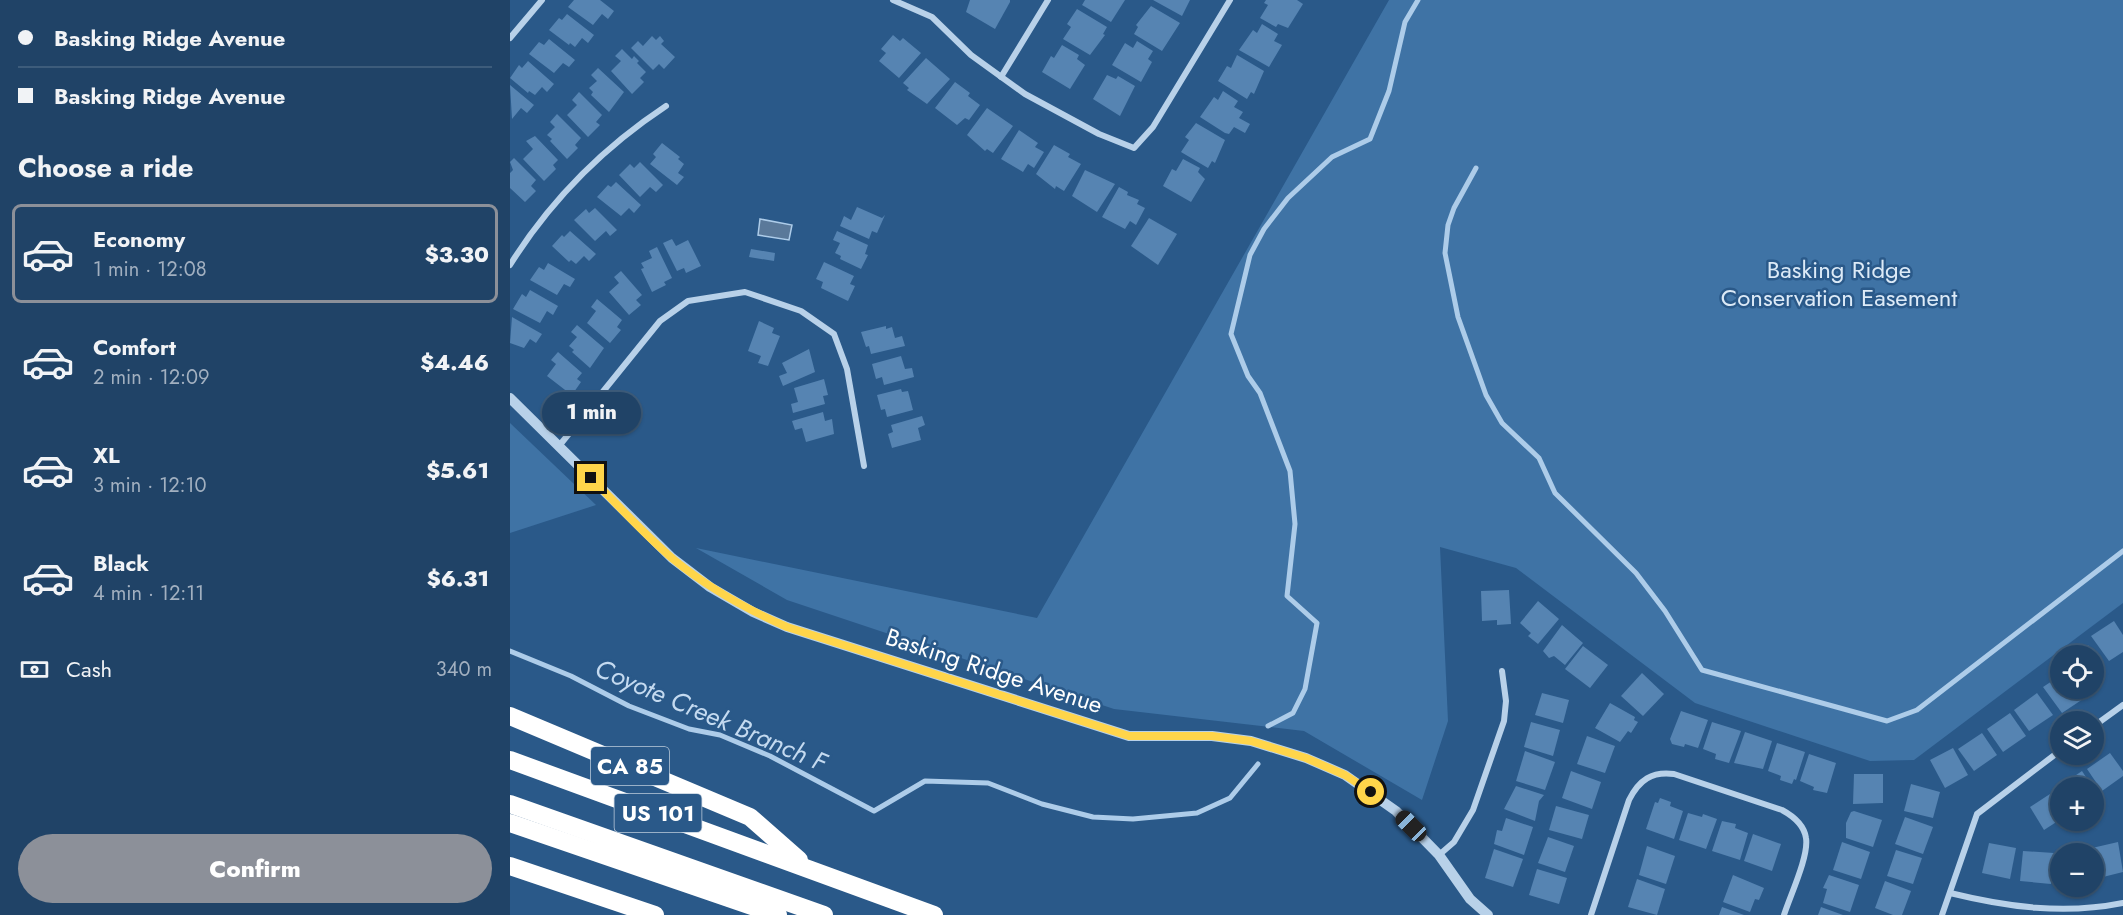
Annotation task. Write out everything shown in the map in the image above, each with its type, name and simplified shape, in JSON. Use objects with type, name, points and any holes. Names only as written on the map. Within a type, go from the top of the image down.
[{"type":"highway","name":"CA 85","points":[[510,716],[750,817],[807,866]]},
{"type":"highway","name":"US 101","points":[[510,760],[807,866],[934,915]]},
{"type":"highway","points":[[510,804],[824,915]]},
{"type":"highway","points":[[510,823],[778,915]]},
{"type":"highway","points":[[510,866],[656,915]]},
{"type":"street","points":[[510,38],[542,0]]},
{"type":"street","points":[[892,0],[932,16],[971,55],[1035,100],[1099,134],[1134,148],[1153,127],[1230,0]]},
{"type":"street","points":[[1001,77],[1048,0]]},
{"type":"street","points":[[510,265],[534,226],[561,197],[629,131],[666,106]]},
{"type":"street","points":[[559,446],[660,321],[688,302],[745,292],[801,311],[834,334],[847,369],[864,466]]},
{"type":"street","name":"Basking Ridge Avenue","points":[[510,398],[672,558],[710,586],[753,612],[787,627],[1129,736],[1212,736],[1251,741],[1306,758],[1345,775],[1396,811],[1439,855],[1470,899],[1488,915]]},
{"type":"street","points":[[1439,855],[1465,827],[1492,754],[1505,711],[1502,670]]},
{"type":"street","points":[[2104,719],[2123,705]]},
{"type":"street","points":[[1941,915],[1977,814],[1983,806],[2050,758]]},
{"type":"street","points":[[1591,915],[1629,800],[1636,786],[1646,778],[1661,772],[1674,774],[1782,810],[1794,817],[1806,838],[1805,852],[1784,915]]},
{"type":"street","points":[[1950,893],[2033,910],[2069,911],[2123,903]]},
{"type":"green space","name":"Basking Ridge Conservation Easement","points":[[1389,0],[2123,0],[2123,603],[2067,645],[2050,645],[2050,658],[1914,760],[1870,761],[1695,703],[1516,568],[1440,547],[1448,721],[1422,800],[1304,731],[1114,709],[787,600],[696,548],[1037,618]]},
{"type":"green space","points":[[510,423],[596,505],[510,533]]},
{"type":"shaded area","points":[[760,219],[792,225],[789,240],[758,235]]},
{"type":"building","points":[[574,0],[600,0],[614,11],[608,19],[602,14],[593,25],[568,7]]},
{"type":"building","points":[[970,0],[1010,0],[1010,2],[995,29],[966,12]]},
{"type":"building","points":[[1085,0],[1125,0],[1111,22],[1082,5]]},
{"type":"building","points":[[1153,0],[1190,0],[1182,16]]},
{"type":"building","points":[[1266,0],[1297,0],[1303,4],[1288,28],[1278,24],[1276,27],[1260,18],[1268,5],[1264,3]]},
{"type":"building","points":[[1151,6],[1180,23],[1162,51],[1134,34],[1138,27],[1136,25]]},
{"type":"building","points":[[1077,9],[1107,27],[1103,34],[1105,35],[1090,55],[1063,39],[1071,27],[1067,24]]},
{"type":"building","points":[[567,14],[594,35],[588,43],[582,38],[575,47],[570,43],[569,45],[549,30],[559,18],[562,20]]},
{"type":"building","points":[[1262,24],[1278,34],[1274,41],[1282,45],[1269,67],[1239,50],[1253,30],[1257,33]]},
{"type":"building","points":[[893,35],[900,41],[903,38],[921,53],[899,78],[879,61],[886,53],[881,49]]},
{"type":"building","points":[[652,36],[656,40],[660,36],[664,41],[661,44],[675,57],[664,69],[659,64],[653,70],[631,48],[638,41],[643,46]]},
{"type":"building","points":[[549,39],[575,60],[569,67],[563,63],[554,73],[529,54],[539,42],[544,45]]},
{"type":"building","points":[[1137,41],[1153,51],[1148,59],[1152,62],[1141,82],[1112,65],[1125,43],[1133,48]]},
{"type":"building","points":[[1062,45],[1079,55],[1077,59],[1085,65],[1070,89],[1042,72],[1051,56],[1054,58]]},
{"type":"building","points":[[622,49],[632,59],[634,56],[646,72],[640,78],[644,82],[632,94],[611,71],[621,61],[615,56]]},
{"type":"building","points":[[1237,55],[1264,71],[1254,94],[1251,92],[1247,99],[1218,81],[1227,66],[1231,68]]},
{"type":"building","points":[[926,58],[950,79],[927,104],[907,90],[909,88],[903,83]]},
{"type":"building","points":[[528,61],[554,84],[547,92],[542,87],[535,95],[529,91],[528,93],[510,78],[519,65],[522,68]]},
{"type":"building","points":[[598,68],[624,92],[609,112],[591,95],[593,92],[589,88],[597,81],[591,75]]},
{"type":"building","points":[[1107,75],[1116,79],[1118,76],[1135,86],[1120,116],[1093,99]]},
{"type":"building","points":[[955,82],[970,93],[968,96],[980,105],[969,120],[965,118],[957,125],[935,108]]},
{"type":"building","points":[[510,85],[534,105],[527,113],[521,108],[512,119]]},
{"type":"building","points":[[1223,91],[1238,101],[1234,107],[1243,112],[1239,118],[1250,124],[1245,133],[1234,127],[1229,134],[1225,133],[1200,117],[1214,97],[1218,100]]},
{"type":"building","points":[[579,92],[602,115],[596,122],[600,125],[588,137],[567,115],[577,105],[572,100]]},
{"type":"building","points":[[987,108],[1013,126],[993,153],[987,149],[985,151],[967,135]]},
{"type":"building","points":[[557,114],[581,138],[575,145],[578,148],[567,159],[547,135],[555,127],[550,122]]},
{"type":"building","points":[[1196,123],[1225,140],[1215,163],[1212,161],[1208,168],[1181,152],[1189,140],[1185,137]]},
{"type":"building","points":[[1019,130],[1038,143],[1035,147],[1044,152],[1034,168],[1028,164],[1023,172],[1001,159]]},
{"type":"building","points":[[535,136],[558,160],[553,165],[556,169],[544,181],[523,159],[533,149],[526,141]]},
{"type":"building","points":[[662,143],[680,157],[678,159],[684,164],[678,173],[684,177],[677,185],[650,164],[656,157],[653,154]]},
{"type":"building","points":[[1054,145],[1070,154],[1068,157],[1081,164],[1064,191],[1056,186],[1055,189],[1036,174]]},
{"type":"building","points":[[514,158],[536,180],[531,186],[536,191],[525,202],[510,188],[510,173],[513,170],[510,162]]},
{"type":"building","points":[[1183,159],[1200,168],[1198,172],[1205,179],[1191,202],[1163,186],[1172,169],[1176,171]]},
{"type":"building","points":[[640,162],[663,185],[656,192],[650,187],[640,197],[619,175],[630,164],[634,168]]},
{"type":"building","points":[[1085,170],[1115,184],[1097,212],[1072,196]]},
{"type":"building","points":[[616,182],[641,205],[634,213],[629,208],[621,216],[597,197],[608,185],[611,187]]},
{"type":"building","points":[[1119,187],[1128,192],[1127,195],[1139,200],[1137,204],[1145,208],[1136,225],[1130,221],[1125,229],[1102,217]]},
{"type":"building","points":[[857,207],[882,218],[885,215],[877,233],[872,231],[869,239],[840,226],[844,216],[851,220]]},
{"type":"building","points":[[595,208],[617,230],[610,236],[606,231],[595,241],[574,220],[586,209],[589,213]]},
{"type":"building","points":[[1149,218],[1177,234],[1158,265],[1131,246]]},
{"type":"building","points":[[570,231],[596,254],[589,261],[584,256],[576,264],[571,260],[569,262],[552,246],[562,235],[564,237]]},
{"type":"building","points":[[837,231],[868,245],[865,254],[868,255],[861,269],[840,259],[841,256],[835,253],[840,243],[833,240]]},
{"type":"building","points":[[672,239],[676,246],[688,240],[701,266],[686,273],[684,268],[677,271],[663,243]]},
{"type":"building","points":[[657,247],[672,278],[664,282],[666,285],[652,292],[641,269],[644,268],[641,263],[652,258],[649,251]]},
{"type":"building","points":[[751,249],[775,253],[774,261],[749,257]]},
{"type":"building","points":[[824,262],[854,276],[850,284],[855,286],[848,301],[821,288],[823,282],[816,279]]},
{"type":"building","points":[[548,263],[575,279],[570,287],[564,284],[557,295],[530,280],[539,267],[544,270]]},
{"type":"building","points":[[621,271],[642,295],[636,300],[641,305],[629,315],[609,292],[619,283],[614,277]]},
{"type":"building","points":[[530,290],[558,306],[553,315],[547,311],[540,323],[513,309],[522,294],[526,297]]},
{"type":"building","points":[[597,299],[622,320],[617,327],[621,330],[610,343],[587,323],[596,311],[591,307]]},
{"type":"building","points":[[512,317],[542,334],[536,343],[530,339],[524,348],[510,343]]},
{"type":"building","points":[[759,321],[774,328],[772,333],[780,336],[768,366],[758,363],[761,356],[748,351]]},
{"type":"building","points":[[577,325],[604,348],[590,368],[572,352],[574,350],[569,346],[577,337],[571,332]]},
{"type":"building","points":[[886,326],[886,329],[892,327],[895,338],[902,336],[905,346],[871,354],[861,332]]},
{"type":"building","points":[[809,349],[815,372],[783,386],[779,376],[787,373],[782,363]]},
{"type":"building","points":[[558,352],[582,373],[577,379],[581,382],[574,392],[571,390],[569,393],[547,376],[556,364],[551,360]]},
{"type":"building","points":[[901,356],[905,369],[912,368],[914,377],[884,385],[882,377],[876,379],[872,364]]},
{"type":"building","points":[[824,379],[828,395],[823,396],[825,404],[793,413],[791,404],[798,402],[794,388]]},
{"type":"building","points":[[901,389],[902,392],[908,391],[913,410],[887,417],[885,409],[881,410],[877,395]]},
{"type":"building","points":[[823,412],[825,421],[832,419],[834,434],[806,442],[802,428],[795,430],[792,421]]},
{"type":"building","points":[[922,416],[925,425],[918,428],[921,440],[892,448],[888,434],[893,432],[891,425]]},
{"type":"building","points":[[1509,590],[1511,624],[1497,625],[1497,620],[1482,621],[1481,591]]},
{"type":"building","points":[[1538,601],[1559,619],[1538,644],[1528,636],[1531,633],[1520,623]]},
{"type":"building","points":[[2114,621],[2123,635],[2123,652],[2109,661],[2104,654],[2104,645],[2097,645],[2091,636]]},
{"type":"building","points":[[1562,625],[1583,643],[1565,665],[1554,656],[1549,658],[1543,651]]},
{"type":"building","points":[[1583,646],[1608,665],[1590,688],[1565,669]]},
{"type":"building","points":[[1642,673],[1664,694],[1643,716],[1621,696]]},
{"type":"building","points":[[2050,682],[2050,697],[2043,687]]},
{"type":"building","points":[[1542,693],[1569,700],[1563,723],[1535,715]]},
{"type":"building","points":[[2037,693],[2050,711],[2050,717],[2029,731],[2014,710]]},
{"type":"building","points":[[2052,699],[2083,699],[2065,711],[2061,711]]},
{"type":"building","points":[[1610,703],[1635,717],[1634,720],[1638,722],[1631,733],[1628,731],[1620,742],[1595,728]]},
{"type":"building","points":[[1681,711],[1708,720],[1698,748],[1685,744],[1684,747],[1672,744],[1670,739]]},
{"type":"building","points":[[2010,713],[2026,736],[2003,752],[1987,729]]},
{"type":"building","points":[[1531,722],[1560,730],[1553,756],[1524,747]]},
{"type":"building","points":[[1712,722],[1741,731],[1729,763],[1715,759],[1716,754],[1703,749]]},
{"type":"building","points":[[1745,732],[1772,741],[1763,769],[1734,763]]},
{"type":"building","points":[[1982,733],[1997,755],[1974,771],[1958,749]]},
{"type":"building","points":[[1587,736],[1615,746],[1605,773],[1577,764]]},
{"type":"building","points":[[1777,743],[1805,752],[1796,780],[1794,779],[1792,784],[1780,780],[1781,776],[1768,771]]},
{"type":"building","points":[[1953,748],[1968,775],[1945,788],[1930,760]]},
{"type":"building","points":[[1525,751],[1555,762],[1545,790],[1516,781]]},
{"type":"building","points":[[2110,753],[2123,771],[2123,776],[2104,790],[2104,777],[2092,777],[2087,769],[2093,765],[2104,765],[2104,757]]},
{"type":"building","points":[[1809,754],[1836,763],[1827,793],[1813,790],[1814,787],[1800,781]]},
{"type":"building","points":[[1571,771],[1601,782],[1592,809],[1562,798]]},
{"type":"building","points":[[2082,771],[2086,777],[2073,777]]},
{"type":"building","points":[[1854,774],[1883,774],[1883,803],[1853,804]]},
{"type":"building","points":[[1911,784],[1940,792],[1933,818],[1904,811]]},
{"type":"building","points":[[1516,786],[1544,795],[1539,801],[1535,821],[1504,809]]},
{"type":"building","points":[[2050,794],[2050,826],[2044,830],[2030,807]]},
{"type":"building","points":[[1660,798],[1671,802],[1670,806],[1683,811],[1674,839],[1646,829],[1655,802],[1658,803]]},
{"type":"building","points":[[1556,806],[1589,815],[1582,839],[1549,830]]},
{"type":"building","points":[[1851,812],[1882,820],[1873,847],[1846,838],[1846,823]]},
{"type":"building","points":[[1688,813],[1702,817],[1703,814],[1717,819],[1706,849],[1679,840]]},
{"type":"building","points":[[1905,817],[1933,827],[1923,854],[1895,844]]},
{"type":"building","points":[[1506,818],[1533,827],[1524,855],[1494,844],[1497,830],[1502,831]]},
{"type":"building","points":[[1722,821],[1736,824],[1735,828],[1748,833],[1740,860],[1712,851]]},
{"type":"building","points":[[1753,834],[1781,844],[1772,871],[1744,861]]},
{"type":"building","points":[[1548,837],[1574,846],[1565,872],[1538,863]]},
{"type":"building","points":[[1842,842],[1870,852],[1861,879],[1833,870]]},
{"type":"building","points":[[2118,842],[2123,872],[2104,877],[2104,845]]},
{"type":"building","points":[[1989,843],[2016,848],[2010,879],[1982,873]]},
{"type":"building","points":[[1647,846],[1675,856],[1666,884],[1639,875]]},
{"type":"building","points":[[1494,849],[1523,859],[1513,887],[1485,878]]},
{"type":"building","points":[[1896,850],[1922,858],[1913,884],[1887,876]]},
{"type":"building","points":[[2023,851],[2050,853],[2050,884],[2020,881]]},
{"type":"building","points":[[1537,869],[1567,878],[1559,904],[1529,895]]},
{"type":"building","points":[[1733,875],[1764,888],[1759,900],[1755,899],[1750,912],[1723,902]]},
{"type":"building","points":[[1829,875],[1859,885],[1850,912],[1823,903],[1827,889],[1823,888]]},
{"type":"building","points":[[1637,879],[1665,889],[1657,915],[1628,907]]},
{"type":"building","points":[[1885,881],[1911,891],[1902,915],[1893,915],[1875,908]]},
{"type":"building","points":[[1722,907],[1744,915],[1719,915]]},
{"type":"building","points":[[1821,907],[1843,915],[1818,915]]},
{"type":"waterway","name":"Coyote Creek Branch F","points":[[1268,726],[1293,713],[1305,689],[1317,623],[1287,596],[1295,524],[1290,471],[1260,393],[1248,376],[1231,334],[1250,255],[1264,229],[1288,198],[1332,157],[1370,139],[1389,91],[1405,22],[1418,0]]},
{"type":"waterway","points":[[1476,168],[1454,208],[1448,225],[1445,253],[1458,317],[1486,395],[1502,423],[1539,458],[1555,493],[1636,573],[1665,611],[1702,670],[1887,721],[1917,710],[2123,551]]},
{"type":"waterway","name":"Coyote Creek Branch F","points":[[510,651],[571,676],[629,706],[689,729],[720,735],[770,756],[874,811],[925,781],[988,783],[1042,804],[1093,817],[1133,819],[1197,813],[1230,798],[1258,764]]},
{"type":"route","points":[[591,478],[672,558],[710,586],[753,612],[787,627],[1129,736],[1212,736],[1251,741],[1306,758],[1345,775],[1371,792]]}]
